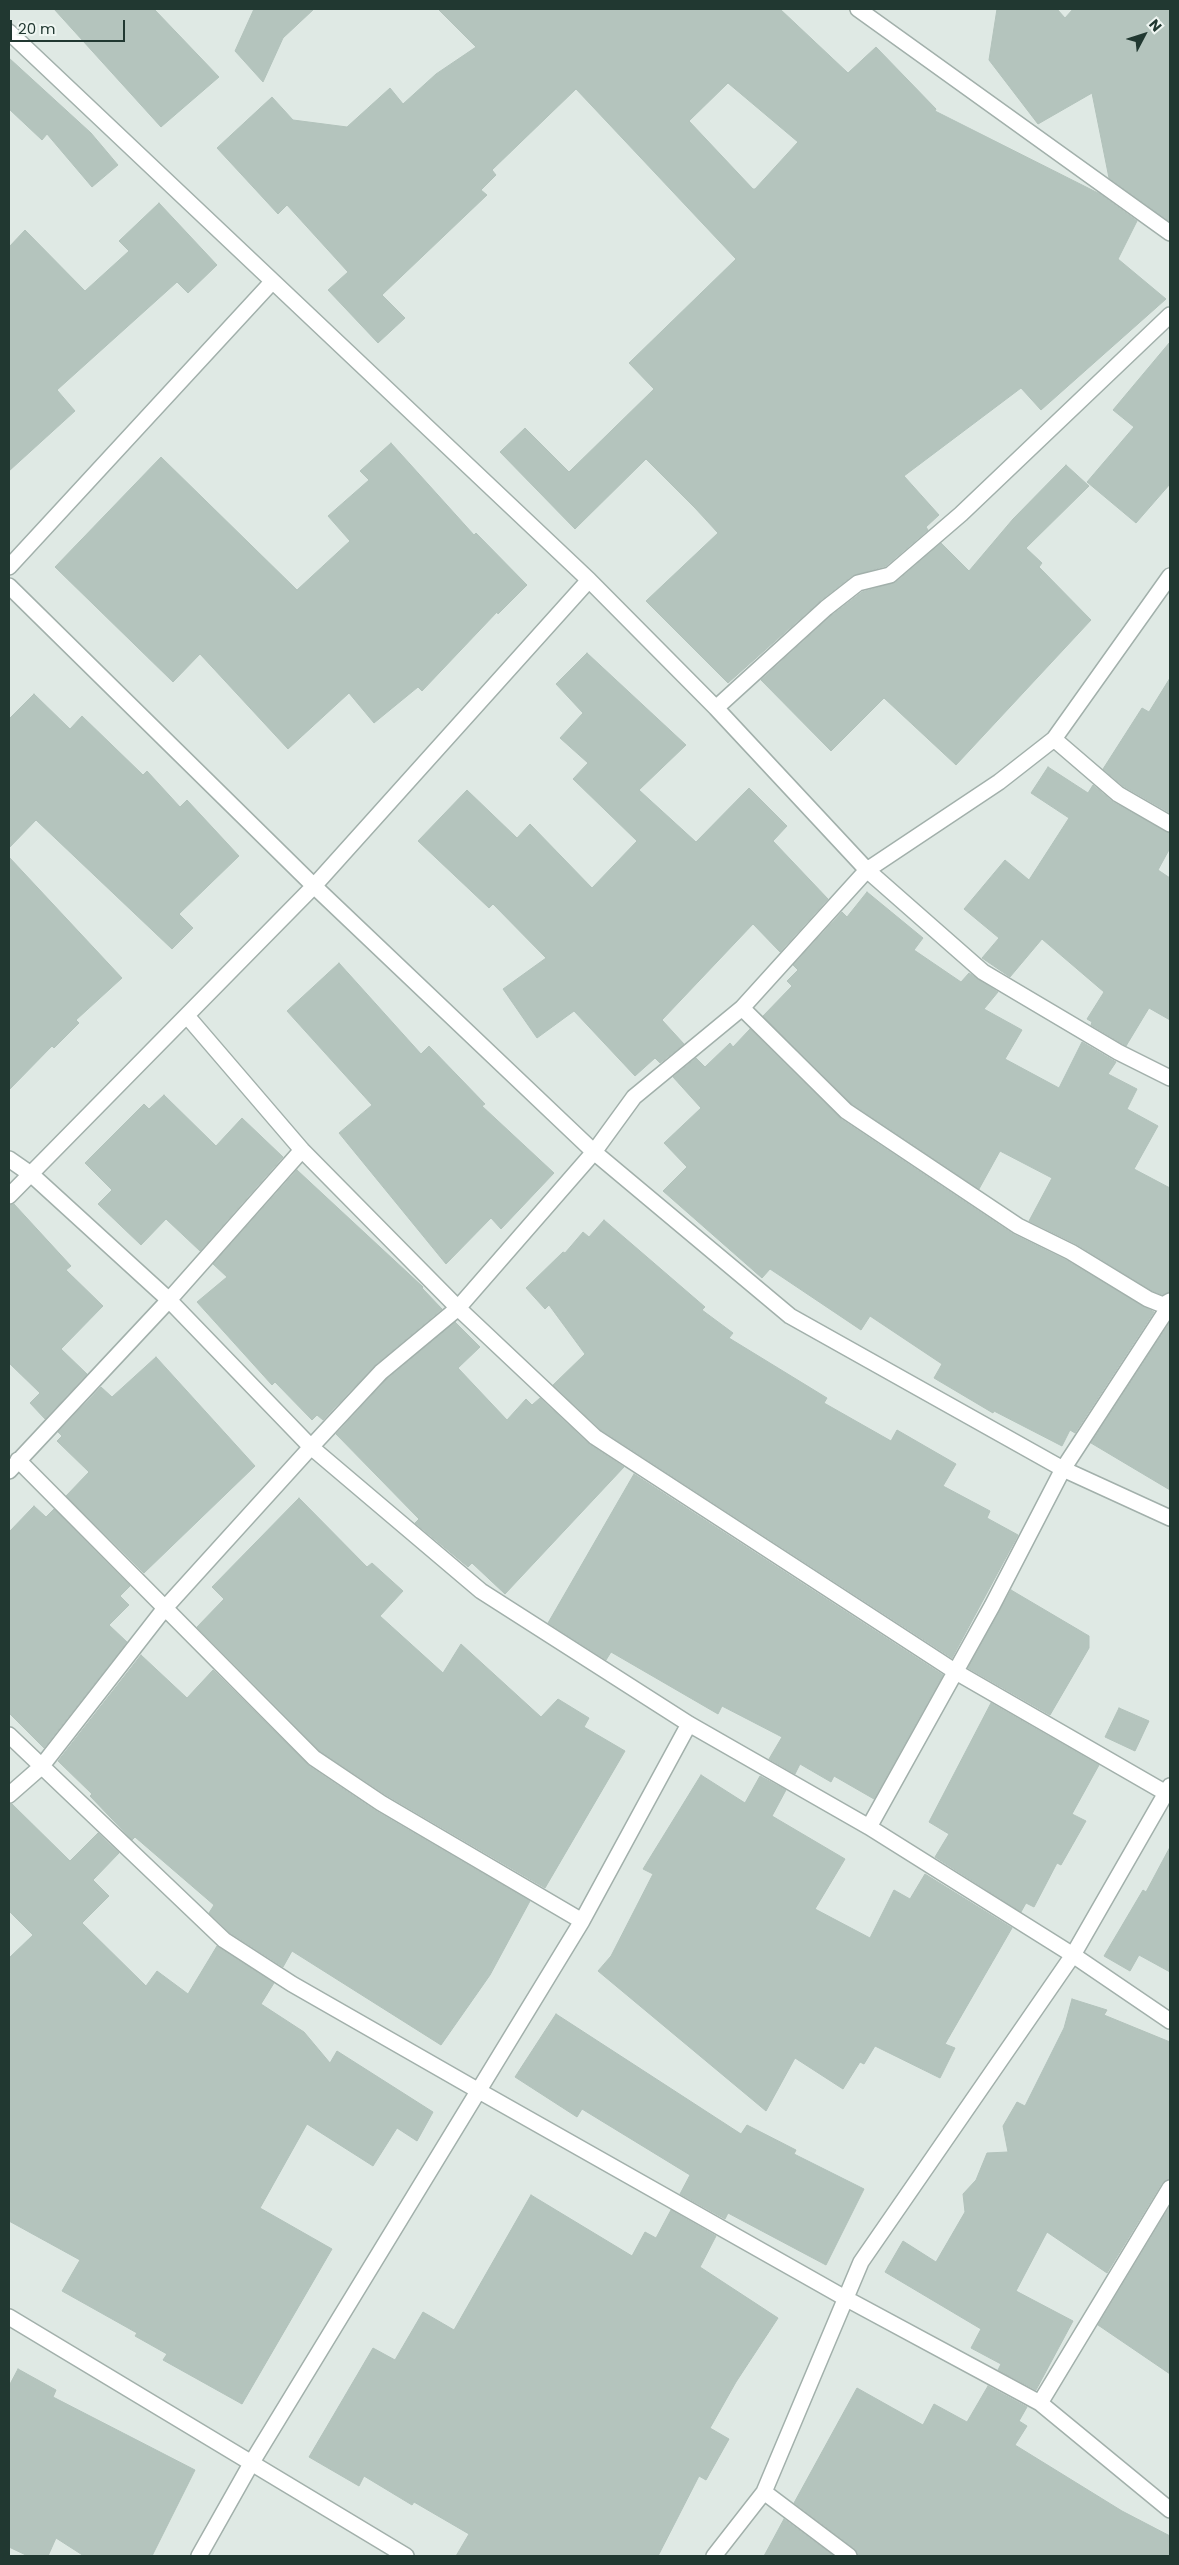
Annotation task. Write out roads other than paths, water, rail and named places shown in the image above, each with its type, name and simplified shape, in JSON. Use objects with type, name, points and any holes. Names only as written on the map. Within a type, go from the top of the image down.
[{"type":"street","points":[[858,9],[1170,233]]},
{"type":"street","points":[[9,32],[589,580],[716,708],[867,870],[983,972],[1118,1052],[1170,1078]]},
{"type":"street","points":[[9,567],[272,282]]},
{"type":"street","points":[[716,708],[826,608],[858,583],[890,575],[961,514],[1170,314]]},
{"type":"street","points":[[9,1795],[41,1767],[165,1608],[381,1372],[458,1308],[594,1152],[634,1097],[742,1008],[867,870],[999,782],[1054,739],[1170,576]]},
{"type":"street","points":[[9,1196],[32,1175],[314,886],[589,580]]},
{"type":"street","points":[[9,586],[314,886],[594,1152],[790,1316],[1063,1469],[1170,1518]]},
{"type":"street","points":[[1054,739],[1118,794],[1170,824]]},
{"type":"street","points":[[742,1008],[846,1112],[1018,1226],[1071,1252],[1148,1299],[1163,1305],[1170,1301]]},
{"type":"street","points":[[187,1016],[302,1150],[458,1308],[595,1437],[956,1672],[1168,1789],[1073,1955],[861,2262],[764,2492],[714,2556]]},
{"type":"street","points":[[302,1150],[169,1300],[13,1465],[165,1608],[314,1758],[381,1803],[582,1920]]},
{"type":"street","points":[[9,1159],[32,1175],[169,1300],[312,1447],[481,1591],[688,1724],[869,1827],[1073,1955],[1170,2021]]},
{"type":"street","points":[[869,1827],[956,1672],[1063,1469],[1170,1305]]},
{"type":"street","points":[[199,2556],[252,2462],[582,1920],[688,1724]]},
{"type":"street","points":[[9,1735],[224,1940],[292,1984],[479,2091],[846,2298],[1040,2403],[1170,2510]]},
{"type":"street","points":[[1040,2403],[1170,2188]]},
{"type":"street","points":[[9,2317],[406,2556]]},
{"type":"street","points":[[764,2492],[849,2556]]}]
